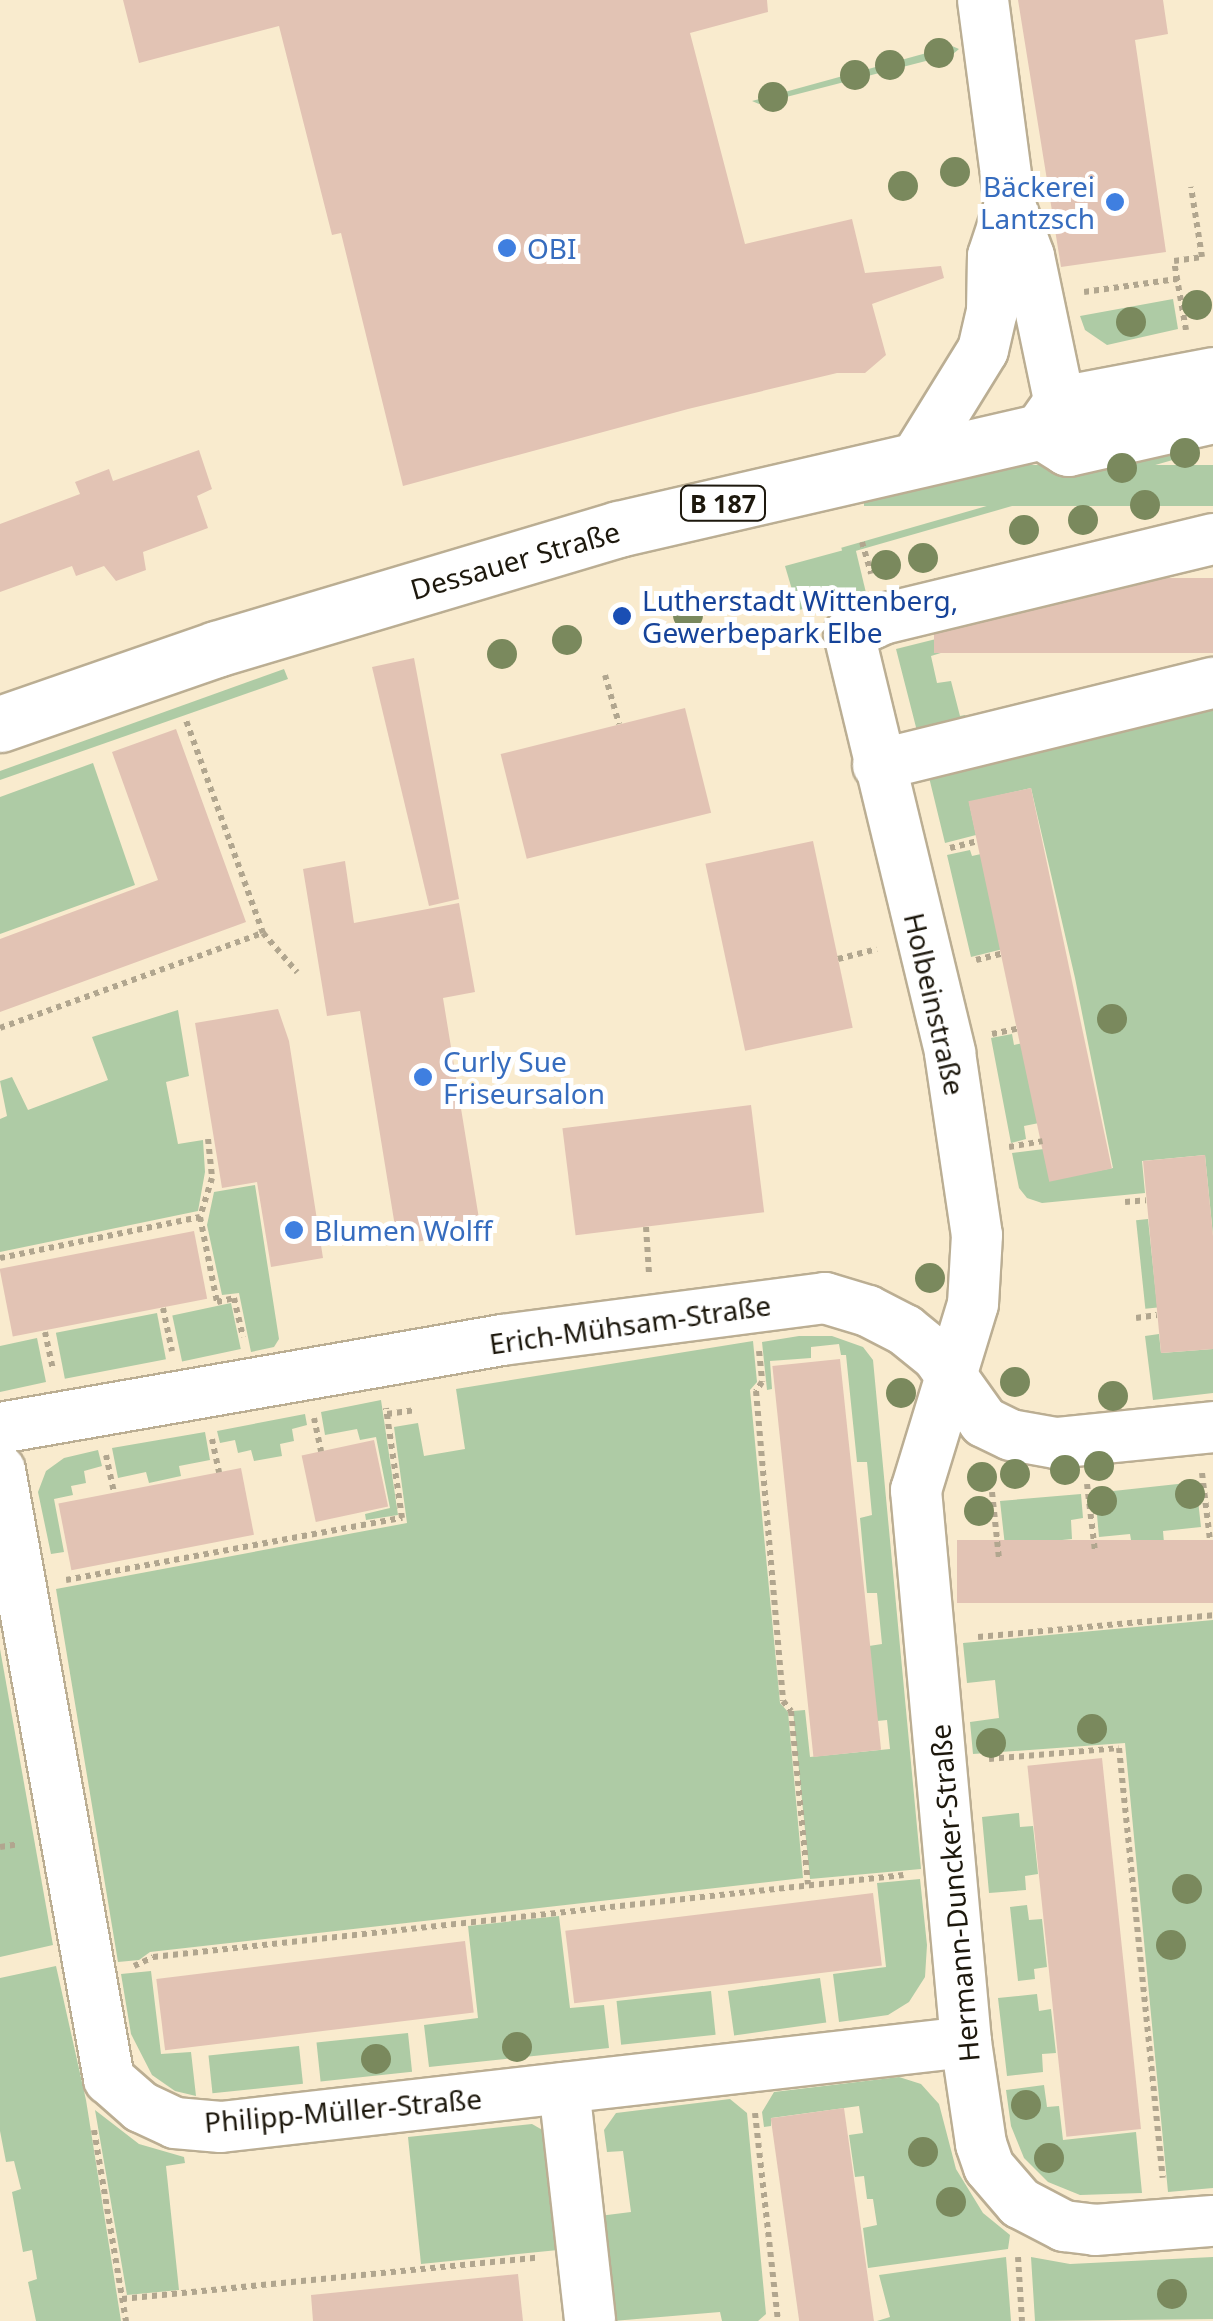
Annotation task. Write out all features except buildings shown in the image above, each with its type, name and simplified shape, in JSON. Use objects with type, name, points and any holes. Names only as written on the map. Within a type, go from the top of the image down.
[{"type":"main road","name":"Dessauer Straße","points":[[0,724],[216,648],[618,529],[915,460],[1051,418],[1200,356]]},
{"type":"main road","name":"Dessauer Straße","points":[[1051,418],[1068,448],[1213,415]]},
{"type":"street","points":[[983,0],[1010,205],[1038,298],[1051,418]]},
{"type":"street","points":[[915,460],[983,350],[992,312],[993,256],[1010,205]]},
{"type":"street","name":"Holbeinstraße","points":[[953,1377],[977,1269],[974,1202],[950,1053],[849,634],[883,619],[1213,538]]},
{"type":"street","points":[[878,765],[1213,683]]},
{"type":"street","name":"Erich-Mühsam-Straße","points":[[0,1428],[380,1362],[825,1298],[868,1310],[905,1330],[937,1356],[984,1422],[1011,1435],[1056,1444],[1207,1449]]},
{"type":"street","name":"Hermann-Duncker-Straße","points":[[953,1377],[916,1490],[966,2042],[981,2144],[990,2166],[1020,2203],[1064,2226],[1095,2230],[1190,2223]]},
{"type":"street","points":[[0,1470],[108,2079]]},
{"type":"street","name":"Philipp-Müller-Straße","points":[[108,2079],[140,2106],[174,2123],[222,2126],[966,2042]]},
{"type":"street","points":[[564,2088],[590,2321]]},
{"type":"path","points":[[1191,188],[1202,257],[1174,261],[1200,356]]},
{"type":"path","points":[[1038,298],[1177,279]]},
{"type":"path","points":[[605,675],[619,724]]},
{"type":"path","points":[[186,720],[262,932],[297,972]]},
{"type":"path","points":[[0,1028],[262,932]]},
{"type":"path","points":[[838,959],[892,945]]},
{"type":"path","points":[[208,1139],[212,1178],[200,1217],[217,1302],[234,1298],[253,1384]]},
{"type":"path","points":[[1125,1202],[1146,1200]]},
{"type":"path","points":[[0,1258],[200,1217]]},
{"type":"path","points":[[754,1306],[762,1382],[756,1391],[783,1701],[791,1711],[808,1884]]},
{"type":"path","points":[[1136,1318],[1157,1315]]},
{"type":"path","points":[[21,1588],[402,1518],[380,1362]]},
{"type":"path","points":[[387,1414],[416,1410]]},
{"type":"path","points":[[1207,1449],[1210,1540]]},
{"type":"path","points":[[1086,1483],[1095,1551]]},
{"type":"path","points":[[992,1492],[1000,1559]]},
{"type":"path","points":[[932,1641],[1213,1615]]},
{"type":"path","points":[[943,1763],[1118,1748],[1190,2223]]},
{"type":"path","points":[[88,1970],[140,1965],[153,1956],[951,1871]]},
{"type":"path","points":[[750,2067],[778,2321]]},
{"type":"path","points":[[108,2079],[91,2109],[126,2321]]},
{"type":"path","points":[[122,2299],[582,2253]]},
{"type":"green space","points":[[952,46],[959,49],[953,54],[759,104],[752,101]]},
{"type":"green space","points":[[1173,299],[1178,329],[1107,345],[1085,330],[1080,316]]},
{"type":"green space","points":[[1196,446],[1198,453],[843,554],[841,548]]},
{"type":"green space","points":[[864,465],[1213,465],[1213,506],[864,506]]},
{"type":"green space","points":[[855,547],[867,597],[798,610],[785,566]]},
{"type":"green space","points":[[940,638],[944,652],[931,656],[937,683],[951,681],[960,716],[965,715],[967,722],[918,735],[896,649]]},
{"type":"green space","points":[[284,669],[288,679],[0,780],[0,771]]},
{"type":"green space","points":[[1213,694],[1213,1236],[1205,1155],[1142,1161],[1145,1193],[1042,1203],[1027,1198],[1019,1188],[1012,1153],[1044,1149],[1050,1180],[1113,1168],[1075,978],[1031,788],[969,802],[976,835],[945,843],[926,765]]},
{"type":"green space","points":[[93,763],[135,885],[0,934],[0,797]]},
{"type":"green space","points":[[970,850],[972,856],[981,854],[1003,949],[971,957],[947,855]]},
{"type":"green space","points":[[178,1010],[189,1076],[166,1082],[178,1144],[203,1140],[205,1172],[198,1211],[0,1252],[0,1119],[7,1116],[0,1081],[12,1077],[28,1110],[108,1080],[92,1037]]},
{"type":"green space","points":[[1012,1034],[1014,1045],[1023,1043],[1039,1123],[1024,1126],[1026,1139],[1011,1143],[991,1038]]},
{"type":"green space","points":[[255,1185],[279,1339],[274,1347],[251,1352],[239,1293],[222,1295],[207,1225],[214,1192]]},
{"type":"green space","points":[[1148,1219],[1157,1308],[1145,1309],[1136,1220]]},
{"type":"green space","points":[[231,1303],[241,1349],[182,1361],[172,1315]]},
{"type":"green space","points":[[157,1313],[166,1359],[65,1379],[56,1333]]},
{"type":"green space","points":[[1159,1334],[1161,1353],[1213,1349],[1213,1393],[1153,1400],[1145,1336]]},
{"type":"green space","points":[[832,1336],[863,1347],[873,1360],[921,1869],[810,1879],[793,1711],[805,1710],[810,1757],[890,1749],[887,1720],[877,1721],[869,1646],[882,1644],[877,1593],[867,1593],[860,1518],[872,1515],[867,1462],[857,1462],[846,1355],[841,1355],[839,1344],[811,1347],[811,1358],[770,1361],[772,1389],[767,1390],[762,1342]]},
{"type":"green space","points":[[37,1338],[46,1382],[0,1392],[0,1346]]},
{"type":"green space","points":[[753,1341],[757,1382],[750,1390],[780,1703],[788,1712],[803,1878],[150,1952],[139,1960],[118,1962],[56,1589],[407,1523],[394,1427],[418,1423],[424,1456],[465,1449],[456,1389]]},
{"type":"green space","points":[[381,1400],[398,1515],[366,1520],[365,1514],[390,1508],[376,1437],[360,1440],[357,1429],[325,1435],[321,1412]]},
{"type":"green space","points":[[305,1414],[307,1425],[292,1429],[294,1441],[280,1444],[282,1456],[254,1461],[251,1450],[238,1453],[235,1440],[220,1443],[217,1431]]},
{"type":"green space","points":[[205,1432],[210,1460],[179,1466],[181,1476],[149,1483],[146,1472],[118,1478],[112,1448]]},
{"type":"green space","points":[[98,1450],[102,1466],[84,1471],[86,1483],[71,1486],[73,1495],[54,1499],[64,1552],[51,1554],[38,1492],[46,1471],[64,1458]]},
{"type":"green space","points":[[1196,1482],[1201,1527],[1163,1531],[1164,1543],[1132,1546],[1130,1534],[1099,1537],[1095,1493]]},
{"type":"green space","points":[[1081,1494],[1083,1518],[1071,1520],[1072,1539],[1052,1541],[1053,1552],[1037,1553],[1035,1543],[1005,1546],[1000,1501]]},
{"type":"green space","points":[[1213,1620],[1213,2188],[1168,2192],[1125,1743],[973,1754],[970,1722],[999,1718],[995,1680],[967,1683],[963,1643]]},
{"type":"green space","points":[[0,1649],[53,1945],[0,1957]]},
{"type":"green space","points":[[1019,1813],[1020,1827],[1033,1826],[1038,1874],[1025,1876],[1026,1890],[989,1893],[982,1817]]},
{"type":"green space","points":[[920,1879],[927,1945],[925,1977],[909,2002],[888,2015],[839,2022],[833,1974],[886,1967],[877,1883]]},
{"type":"green space","points":[[1027,1905],[1029,1920],[1042,1919],[1047,1967],[1034,1969],[1035,1979],[1018,1981],[1010,1907]]},
{"type":"green space","points":[[559,1916],[570,2008],[604,2005],[609,2048],[429,2067],[424,2025],[478,2018],[468,1926]]},
{"type":"green space","points":[[56,1966],[86,2100],[121,2321],[36,2321],[28,2282],[37,2279],[32,2250],[23,2252],[12,2192],[21,2189],[14,2161],[6,2162],[0,2131],[0,1978]]},
{"type":"green space","points":[[151,1971],[161,2054],[191,2052],[196,2096],[175,2091],[152,2075],[131,2034],[121,1974]]},
{"type":"green space","points":[[820,1978],[826,2023],[734,2036],[728,1991]]},
{"type":"green space","points":[[711,1991],[716,2035],[621,2045],[617,2001]]},
{"type":"green space","points":[[1037,1994],[1039,2011],[1051,2009],[1056,2053],[1042,2054],[1043,2072],[1007,2076],[998,1998]]},
{"type":"green space","points":[[408,2033],[412,2072],[321,2081],[317,2043]]},
{"type":"green space","points":[[299,2046],[303,2084],[212,2093],[208,2056]]},
{"type":"green space","points":[[899,2077],[921,2084],[939,2104],[956,2169],[983,2213],[1010,2235],[1008,2249],[868,2268],[863,2228],[877,2225],[864,2176],[855,2177],[849,2135],[863,2133],[859,2106],[771,2118],[771,2126],[764,2127],[762,2112],[774,2092]]},
{"type":"green space","points":[[1044,2085],[1047,2107],[1059,2106],[1063,2140],[1136,2132],[1142,2193],[1080,2195],[1048,2182],[1024,2158],[1011,2126],[1006,2090]]},
{"type":"green space","points":[[730,2099],[747,2113],[766,2314],[758,2321],[722,2321],[720,2312],[613,2321],[591,2217],[631,2212],[623,2151],[607,2152],[604,2130],[616,2113]]},
{"type":"green space","points":[[95,2110],[139,2144],[184,2157],[185,2163],[166,2166],[179,2290],[127,2295]]},
{"type":"green space","points":[[532,2124],[546,2132],[568,2249],[421,2264],[408,2137]]},
{"type":"green space","points":[[1006,2257],[1011,2321],[877,2321],[890,2317],[879,2275]]},
{"type":"green space","points":[[1031,2257],[1070,2264],[1213,2257],[1213,2319],[1035,2321]]},
{"type":"place","name":"Bäckerei Lantzsch","points":[[1115,202]]},
{"type":"place","name":"OBI","points":[[507,248]]},
{"type":"place","name":"Lutherstadt Wittenberg, Gewerbepark Elbe","points":[[622,616]]},
{"type":"place","name":"Curly Sue Friseursalon","points":[[423,1077]]},
{"type":"place","name":"Blumen Wolff","points":[[294,1230]]}]
